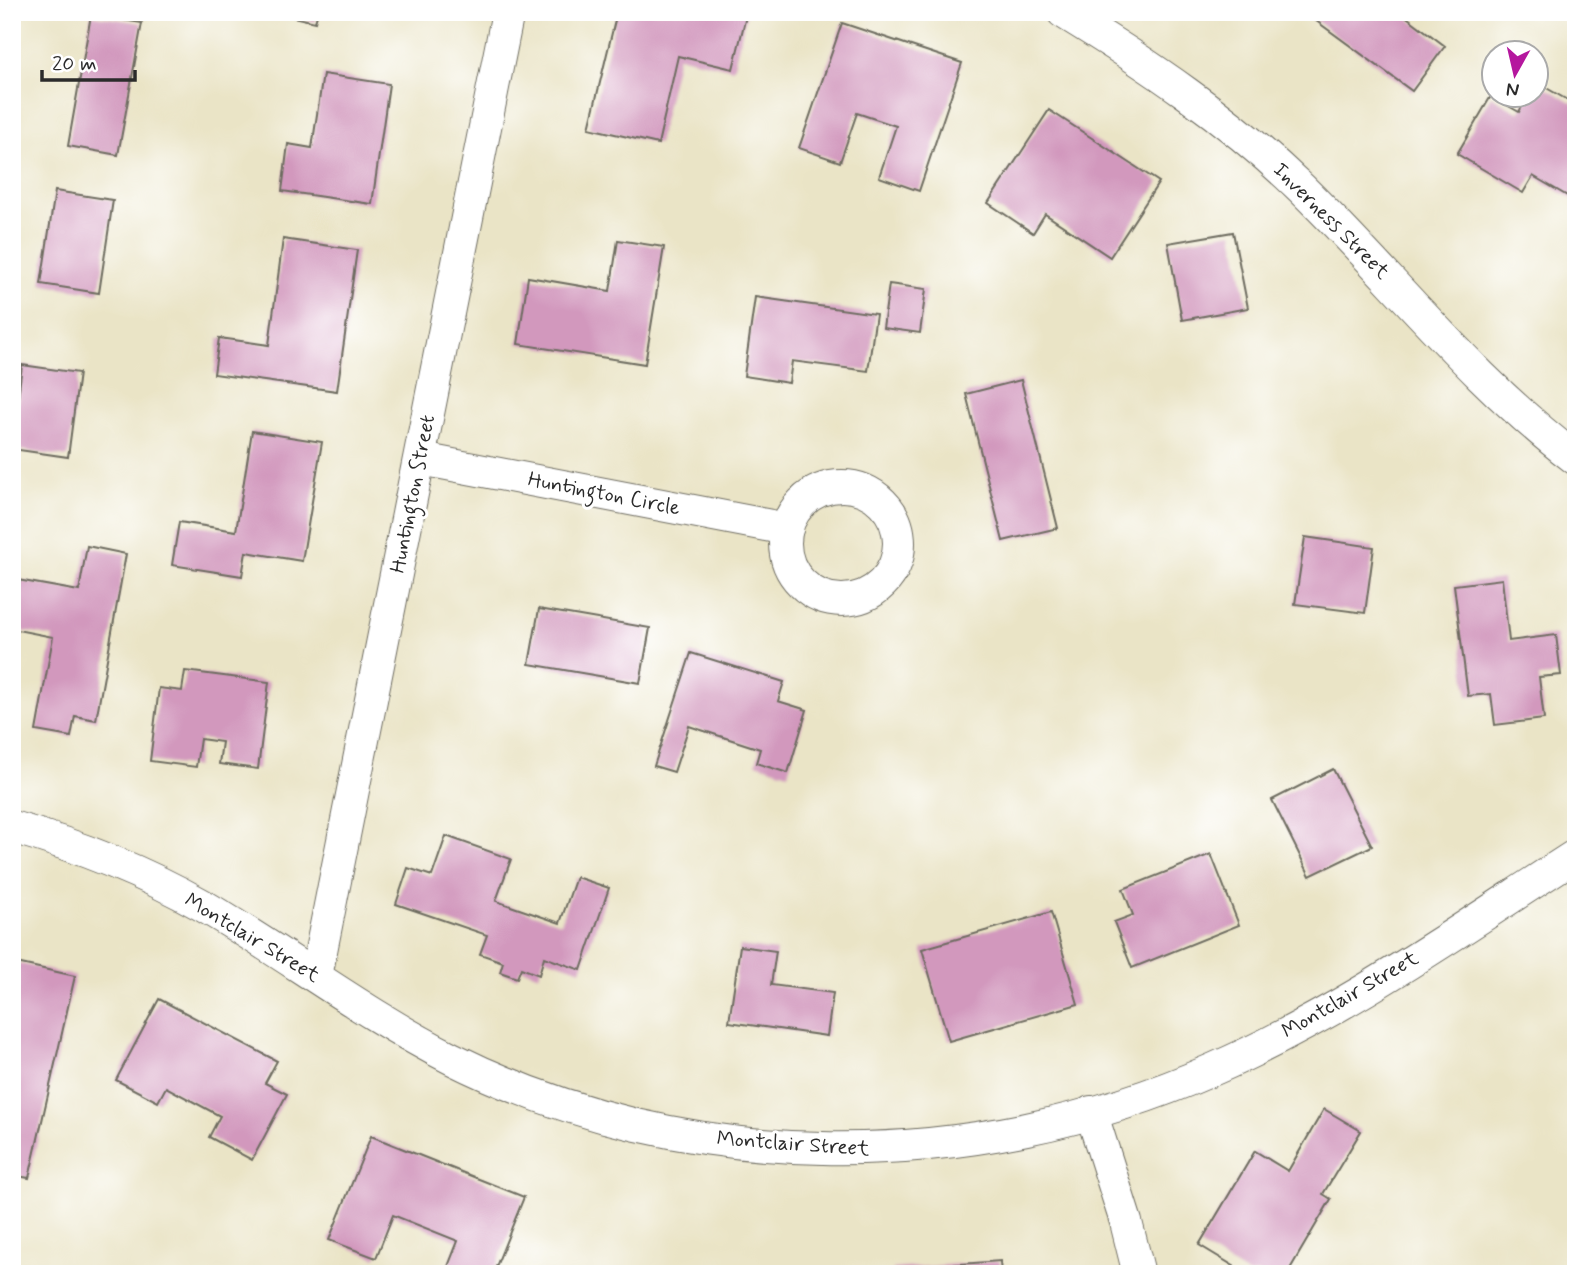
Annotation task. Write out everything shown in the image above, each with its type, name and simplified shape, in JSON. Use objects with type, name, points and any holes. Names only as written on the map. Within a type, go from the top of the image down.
[{"type":"street","name":"Huntington Street","points":[[316,976],[508,12]]},
{"type":"street","name":"Inverness Street","points":[[1063,12],[1164,76],[1260,151],[1359,247],[1477,373],[1576,459]]},
{"type":"street","name":"Huntington Circle","points":[[421,459],[787,529]]},
{"type":"street","name":"Montclair Street","points":[[12,827],[109,860],[170,889],[409,1035],[490,1076],[615,1118],[701,1137],[789,1148],[920,1147],[1007,1134],[1091,1112],[1175,1085],[1255,1050],[1413,958],[1576,855]]},
{"type":"street","points":[[1091,1112],[1126,1222],[1139,1274]]},
{"type":"building","points":[[286,12],[318,12],[315,22],[285,15]]},
{"type":"building","points":[[617,12],[747,12],[733,69],[678,56],[658,144],[589,128]]},
{"type":"building","points":[[1304,12],[1400,12],[1445,46],[1412,91]]},
{"type":"building","points":[[91,15],[142,23],[118,155],[68,146]]},
{"type":"building","points":[[842,23],[962,63],[919,191],[879,177],[896,126],[857,113],[840,162],[799,148]]},
{"type":"building","points":[[323,74],[389,84],[372,204],[282,191],[288,144],[312,148]]},
{"type":"building","points":[[1550,90],[1576,105],[1576,201],[1533,176],[1523,193],[1457,154],[1484,108],[1512,108],[1519,112],[1521,108],[1550,108]]},
{"type":"building","points":[[1049,110],[1159,182],[1110,257],[1045,214],[1033,233],[988,203]]},
{"type":"building","points":[[55,191],[113,200],[99,293],[41,284]]},
{"type":"building","points":[[1233,232],[1248,308],[1182,320],[1168,243]]},
{"type":"building","points":[[283,239],[357,250],[337,391],[214,374],[219,338],[269,345]]},
{"type":"building","points":[[618,240],[664,247],[645,364],[518,344],[528,277],[610,291]]},
{"type":"building","points":[[889,284],[926,289],[920,333],[883,328]]},
{"type":"building","points":[[755,297],[876,314],[868,371],[792,361],[789,383],[744,376]]},
{"type":"building","points":[[22,365],[79,373],[68,457],[12,449]]},
{"type":"building","points":[[1021,380],[1058,528],[1003,541],[966,394]]},
{"type":"building","points":[[252,431],[322,442],[302,561],[246,552],[242,576],[172,565],[179,522],[236,531]]},
{"type":"building","points":[[1305,537],[1374,547],[1365,613],[1295,604]]},
{"type":"building","points":[[87,546],[126,554],[96,720],[75,716],[71,737],[36,731],[53,637],[12,629],[12,579],[79,591]]},
{"type":"building","points":[[1502,579],[1509,641],[1556,635],[1561,675],[1539,677],[1544,719],[1495,725],[1491,694],[1468,696],[1454,585]]},
{"type":"building","points":[[539,609],[650,628],[640,683],[529,664]]},
{"type":"building","points":[[691,653],[784,682],[778,701],[807,710],[788,773],[756,763],[760,749],[689,726],[674,772],[654,766]]},
{"type":"building","points":[[185,671],[269,682],[258,769],[219,764],[222,742],[200,739],[196,767],[150,761],[159,688],[182,691]]},
{"type":"building","points":[[1333,769],[1372,846],[1310,876],[1272,800]]},
{"type":"building","points":[[446,836],[511,859],[496,901],[560,923],[576,877],[609,888],[581,970],[544,957],[539,975],[521,968],[517,978],[500,972],[503,962],[480,954],[487,935],[396,904],[408,868],[432,876]]},
{"type":"building","points":[[1211,854],[1239,925],[1132,968],[1114,922],[1133,915],[1123,889]]},
{"type":"building","points":[[1051,912],[1078,1004],[949,1041],[922,949]]},
{"type":"building","points":[[740,946],[776,951],[771,985],[833,993],[827,1036],[729,1022]]},
{"type":"building","points":[[12,962],[75,976],[29,1178],[12,1175]]},
{"type":"building","points":[[159,999],[277,1061],[265,1083],[287,1094],[252,1160],[209,1137],[220,1116],[166,1087],[158,1102],[116,1080]]},
{"type":"building","points":[[1324,1109],[1361,1131],[1323,1194],[1331,1199],[1287,1274],[1247,1274],[1199,1245],[1255,1151],[1288,1171]]},
{"type":"building","points":[[371,1136],[524,1197],[493,1274],[445,1274],[458,1241],[393,1215],[376,1258],[329,1240]]},
{"type":"building","points":[[1000,1261],[1001,1274],[893,1274],[893,1269]]}]
